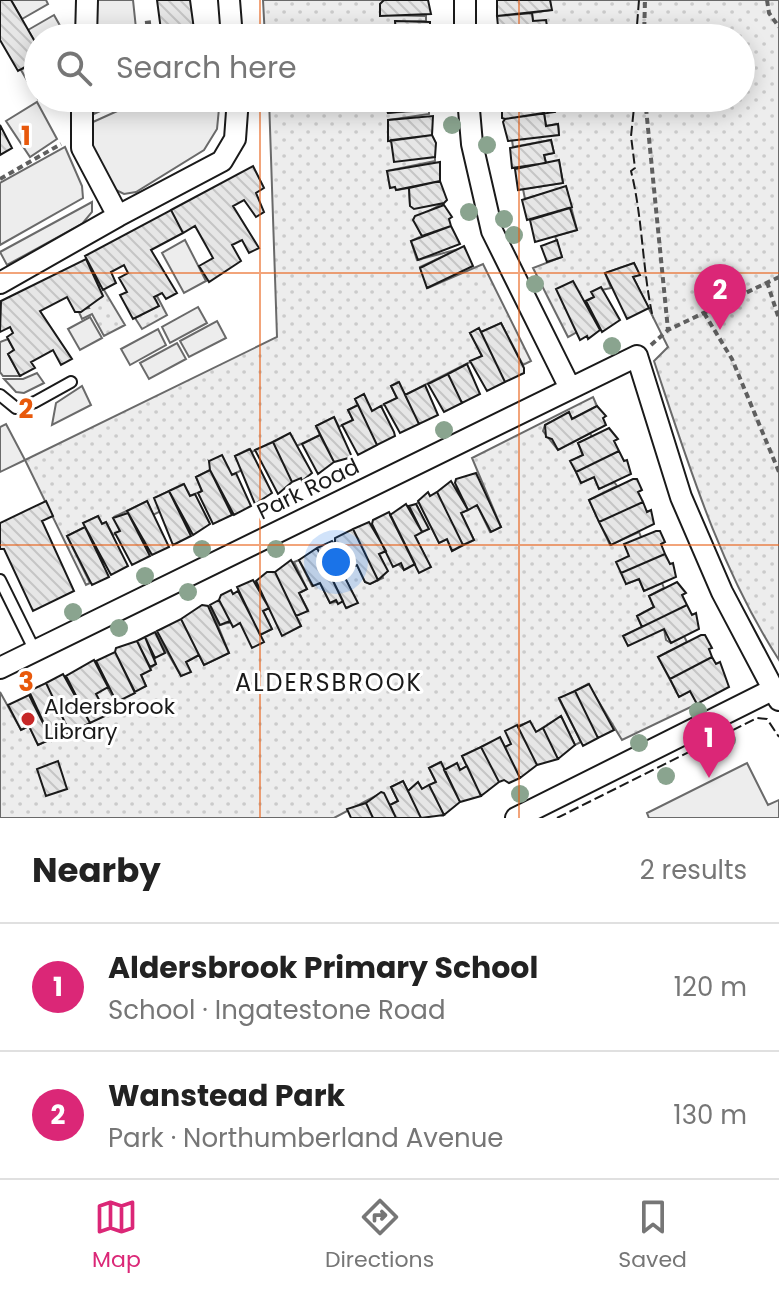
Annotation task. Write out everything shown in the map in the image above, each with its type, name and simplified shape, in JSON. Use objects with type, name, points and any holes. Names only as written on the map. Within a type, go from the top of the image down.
[{"type":"street","points":[[86,24],[87,0]]},
{"type":"street","points":[[229,0],[231,24]]},
{"type":"street","points":[[465,0],[465,24]]},
{"type":"street","points":[[82,112],[82,148],[118,216]]},
{"type":"street","points":[[0,283],[222,161],[235,139],[237,112]]},
{"type":"street","points":[[469,112],[472,144],[492,231],[569,386]]},
{"type":"street","points":[[516,818],[776,695],[722,592],[681,497],[637,356]]},
{"type":"street","name":"Park Road","points":[[0,668],[569,386],[637,356]]},
{"type":"lane","points":[[0,395],[16,408],[35,402],[71,382]]},
{"type":"lane","points":[[0,580],[35,651]]},
{"type":"path","points":[[644,24],[645,0]]},
{"type":"path","points":[[767,0],[769,13],[779,27]]},
{"type":"path","points":[[145,23],[154,22]]},
{"type":"path","points":[[646,112],[668,330]]},
{"type":"path","points":[[0,179],[63,143]]},
{"type":"path","points":[[637,356],[668,330],[779,277]]},
{"type":"path","points":[[767,282],[779,319]]},
{"type":"path","points":[[704,313],[732,359],[779,472]]},
{"type":"shaded area","points":[[11,0],[46,0],[48,4],[22,19]]},
{"type":"shaded area","points":[[97,0],[133,0],[136,24],[96,24]]},
{"type":"shaded area","points":[[263,0],[384,0],[381,15],[426,16],[426,21],[396,24],[264,24]]},
{"type":"shaded area","points":[[550,0],[779,0],[779,660],[739,589],[707,515],[654,361],[668,347],[633,277],[639,274],[634,263],[605,273],[611,288],[592,292],[594,297],[583,302],[577,332],[568,337],[533,268],[562,257],[555,236],[577,230],[566,187],[525,199],[523,189],[563,183],[559,161],[546,163],[544,155],[554,153],[551,140],[513,147],[512,140],[559,134],[558,124],[546,126],[544,113],[550,112],[755,112],[755,24],[537,24],[533,21],[532,13],[551,10]]},
{"type":"shaded area","points":[[54,15],[59,24],[38,24]]},
{"type":"shaded area","points":[[24,110],[42,112],[57,139],[30,157],[6,121]]},
{"type":"shaded area","points":[[115,112],[219,112],[217,129],[204,150],[136,192],[124,194],[112,188],[92,150],[93,122]]},
{"type":"shaded area","points":[[269,112],[429,112],[388,120],[389,141],[435,157],[435,161],[387,171],[397,190],[409,188],[410,205],[443,203],[414,220],[422,236],[411,241],[417,260],[459,249],[420,267],[428,288],[483,264],[531,361],[523,365],[501,323],[481,332],[470,333],[482,356],[405,395],[398,382],[391,386],[397,398],[372,411],[363,395],[355,399],[358,405],[348,410],[353,420],[339,427],[334,417],[316,426],[320,435],[297,446],[290,433],[252,452],[249,449],[235,456],[242,470],[232,475],[209,461],[212,469],[196,477],[202,491],[190,496],[183,484],[155,498],[161,511],[153,515],[147,501],[114,517],[120,531],[113,535],[106,522],[102,524],[98,516],[84,523],[85,527],[67,536],[90,583],[86,585],[25,460],[277,337]]},
{"type":"shaded area","points":[[65,147],[82,186],[83,198],[0,245],[0,183]]},
{"type":"shaded area","points":[[92,202],[92,212],[82,224],[7,265],[0,252]]},
{"type":"shaded area","points":[[185,240],[206,281],[184,293],[162,253]]},
{"type":"shaded area","points":[[101,285],[125,325],[104,336],[92,314],[82,319],[78,310],[89,308],[87,305],[102,297],[98,287]]},
{"type":"shaded area","points":[[157,296],[167,315],[142,329],[135,318],[158,306],[154,297]]},
{"type":"shaded area","points":[[198,307],[207,323],[170,343],[162,327]]},
{"type":"shaded area","points":[[90,317],[102,338],[80,350],[68,329]]},
{"type":"shaded area","points":[[217,321],[226,338],[189,357],[180,341]]},
{"type":"shaded area","points":[[158,329],[166,345],[130,365],[121,349]]},
{"type":"shaded area","points":[[8,339],[14,350],[8,354],[20,376],[3,376],[0,372],[0,342]]},
{"type":"shaded area","points":[[177,343],[186,359],[149,379],[140,363]]},
{"type":"shaded area","points":[[37,373],[44,383],[24,393],[16,392],[4,379],[23,379]]},
{"type":"shaded area","points":[[82,386],[91,405],[52,425],[56,403]]},
{"type":"shaded area","points":[[593,397],[597,406],[572,419],[569,413],[545,425],[543,431],[558,450],[590,433],[592,437],[578,443],[583,455],[571,461],[581,483],[594,477],[599,489],[614,482],[617,486],[589,500],[610,545],[639,532],[641,537],[629,556],[626,584],[639,579],[644,591],[662,583],[664,588],[649,596],[654,607],[637,616],[642,627],[623,636],[664,629],[666,640],[671,643],[684,636],[687,642],[658,657],[679,697],[690,691],[697,704],[622,740],[588,684],[559,699],[581,742],[575,745],[561,716],[536,732],[530,722],[517,726],[511,744],[505,747],[500,738],[462,756],[467,766],[460,770],[457,764],[444,770],[440,762],[429,768],[436,782],[422,789],[418,782],[408,791],[403,781],[391,787],[398,801],[390,805],[381,793],[334,818],[0,818],[0,692],[21,730],[29,726],[38,745],[106,715],[96,694],[107,687],[114,699],[146,686],[141,675],[156,664],[154,658],[165,652],[156,633],[181,676],[190,672],[186,662],[199,655],[204,665],[229,653],[210,606],[220,625],[236,623],[260,635],[272,629],[263,611],[269,608],[282,635],[301,626],[296,616],[308,610],[299,593],[307,589],[294,562],[299,560],[312,586],[320,583],[330,603],[343,601],[347,608],[357,602],[342,572],[357,565],[365,582],[370,584],[383,578],[382,574],[387,571],[379,554],[386,551],[404,570],[415,564],[419,572],[430,566],[415,536],[428,529],[416,504],[419,502],[439,543],[447,539],[452,551],[474,540],[461,513],[477,505],[490,532],[501,527],[472,458]]},
{"type":"shaded area","points":[[6,424],[25,460],[0,472],[0,427]]},
{"type":"shaded area","points":[[747,763],[768,805],[779,800],[779,818],[649,818],[647,813]]},
{"type":"building","points":[[0,0],[11,0],[25,24],[24,68],[18,71],[0,40]]},
{"type":"building","points":[[157,0],[190,0],[193,24],[160,24]]},
{"type":"building","points":[[384,0],[428,0],[431,14],[380,16],[380,4]]},
{"type":"building","points":[[497,0],[550,0],[552,10],[497,16]]},
{"type":"building","points":[[532,13],[533,21],[546,20],[547,24],[498,24],[497,16]]},
{"type":"building","points":[[395,21],[430,22],[430,24],[395,24]]},
{"type":"building","points":[[502,112],[555,112],[505,119]]},
{"type":"building","points":[[544,113],[546,126],[558,124],[559,135],[508,141],[505,119]]},
{"type":"building","points":[[433,116],[432,135],[388,141],[388,120]]},
{"type":"building","points":[[0,125],[12,148],[0,155]]},
{"type":"building","points":[[432,135],[436,143],[435,157],[394,162],[391,140]]},
{"type":"building","points":[[551,140],[554,153],[544,155],[546,163],[512,168],[510,148]]},
{"type":"building","points":[[559,160],[563,183],[518,190],[515,169]]},
{"type":"building","points":[[440,162],[440,181],[396,190],[395,187],[390,188],[387,171]]},
{"type":"building","points":[[253,166],[264,188],[256,193],[264,212],[256,217],[244,200],[233,206],[259,248],[249,253],[242,240],[232,245],[241,261],[209,282],[199,266],[213,258],[195,226],[183,233],[171,210]]},
{"type":"building","points":[[440,181],[447,200],[444,203],[414,209],[410,206],[409,188]]},
{"type":"building","points":[[566,186],[572,207],[527,220],[522,200]]},
{"type":"building","points":[[444,205],[452,217],[449,219],[451,226],[422,236],[413,220],[415,216]]},
{"type":"building","points":[[570,208],[577,230],[535,242],[530,220]]},
{"type":"building","points":[[171,210],[183,233],[151,250],[177,293],[166,299],[162,293],[154,297],[159,306],[133,319],[120,295],[127,292],[119,278],[128,273],[124,265],[111,272],[116,283],[103,290],[85,256]]},
{"type":"building","points":[[451,226],[460,244],[418,260],[411,241]]},
{"type":"building","points":[[557,240],[562,257],[547,262],[541,246]]},
{"type":"building","points":[[464,246],[473,266],[427,288],[420,268]]},
{"type":"building","points":[[86,259],[103,296],[81,312],[75,312],[67,297],[40,311],[72,359],[61,365],[53,350],[31,362],[35,368],[20,376],[8,354],[14,350],[7,337],[13,333],[10,327],[0,332],[1,301]]},
{"type":"building","points":[[634,263],[640,275],[633,277],[649,308],[627,319],[605,273]]},
{"type":"building","points":[[573,281],[600,330],[588,339],[587,336],[580,340],[556,289]]},
{"type":"building","points":[[601,287],[620,320],[602,332],[586,301],[594,297],[591,292]]},
{"type":"building","points":[[501,323],[524,368],[524,373],[505,382],[481,332]]},
{"type":"building","points":[[479,328],[505,382],[487,391],[470,361],[482,356],[470,333]]},
{"type":"building","points":[[467,364],[480,394],[462,403],[448,374]]},
{"type":"building","points":[[448,374],[462,403],[444,412],[428,384]]},
{"type":"building","points":[[399,382],[419,424],[400,433],[384,404],[397,398],[391,386]]},
{"type":"building","points":[[425,385],[438,415],[419,424],[405,395]]},
{"type":"building","points":[[364,394],[372,411],[381,406],[394,432],[395,436],[377,445],[355,399]]},
{"type":"building","points":[[358,405],[377,445],[358,455],[342,425],[353,420],[348,410]]},
{"type":"building","points":[[597,406],[606,416],[603,418],[606,425],[558,450],[552,439],[546,437],[545,425],[569,412],[572,419]]},
{"type":"building","points":[[334,417],[352,457],[334,462],[316,426]]},
{"type":"building","points":[[609,428],[618,439],[614,441],[619,451],[576,472],[570,461],[583,455],[578,443]]},
{"type":"building","points":[[290,433],[312,473],[302,481],[301,478],[292,482],[273,442]]},
{"type":"building","points":[[320,435],[334,462],[318,474],[302,444]]},
{"type":"building","points":[[273,442],[292,482],[278,494],[255,450]]},
{"type":"building","points":[[250,449],[272,493],[255,504],[235,456]]},
{"type":"building","points":[[619,451],[624,461],[627,460],[631,474],[599,489],[594,477],[581,483],[576,472]]},
{"type":"building","points":[[222,455],[232,475],[236,473],[251,506],[234,515],[210,470],[209,461]]},
{"type":"building","points":[[210,470],[232,515],[213,524],[198,493],[202,491],[196,477]]},
{"type":"building","points":[[476,473],[501,527],[491,532],[477,505],[468,510],[455,483],[456,479]]},
{"type":"building","points":[[637,479],[642,490],[638,492],[643,502],[599,522],[589,500]]},
{"type":"building","points":[[451,481],[468,510],[461,513],[474,540],[463,545],[437,492]]},
{"type":"building","points":[[184,484],[190,496],[195,494],[210,524],[193,535],[169,491]]},
{"type":"building","points":[[169,491],[191,536],[173,545],[154,498]]},
{"type":"building","points":[[428,492],[430,496],[437,492],[463,545],[452,551],[447,539],[439,543],[418,501]]},
{"type":"building","points":[[46,501],[53,516],[42,521],[74,591],[33,611],[4,549],[0,549],[0,523]]},
{"type":"building","points":[[147,501],[169,547],[152,555],[127,511]]},
{"type":"building","points":[[643,502],[647,512],[651,510],[654,524],[611,545],[599,522]]},
{"type":"building","points":[[406,504],[422,532],[415,536],[431,567],[419,573],[390,515]]},
{"type":"building","points":[[416,504],[429,529],[422,532],[409,506]]},
{"type":"building","points":[[389,512],[415,564],[404,570],[401,563],[393,567],[372,524],[373,520]]},
{"type":"building","points":[[128,513],[150,556],[132,565],[115,533],[120,531],[113,518]]},
{"type":"building","points":[[98,516],[102,524],[106,522],[128,566],[111,575],[83,523]]},
{"type":"building","points":[[369,522],[386,551],[379,554],[388,571],[378,580],[353,529]]},
{"type":"building","points":[[85,527],[109,577],[92,585],[67,536]]},
{"type":"building","points":[[353,529],[378,580],[370,584],[365,582],[357,565],[349,569],[335,542],[335,538]]},
{"type":"building","points":[[660,531],[665,542],[661,544],[665,554],[621,573],[616,562],[629,556],[624,544]]},
{"type":"building","points":[[332,541],[349,569],[342,572],[358,603],[346,608],[317,548]]},
{"type":"building","points":[[317,548],[343,601],[338,604],[336,600],[330,603],[320,583],[313,586],[299,560]]},
{"type":"building","points":[[665,554],[670,564],[673,563],[676,577],[644,591],[639,579],[626,584],[621,573]]},
{"type":"building","points":[[291,560],[307,589],[299,593],[308,611],[296,616],[275,572]]},
{"type":"building","points":[[267,572],[275,572],[301,626],[282,636],[256,581]]},
{"type":"building","points":[[253,580],[269,608],[263,611],[272,629],[260,635],[237,587]]},
{"type":"building","points":[[677,582],[686,593],[682,595],[687,605],[642,627],[637,616],[654,607],[649,596]]},
{"type":"building","points":[[231,590],[233,594],[238,591],[264,642],[252,648],[240,623],[233,627],[219,600],[221,595]]},
{"type":"building","points":[[219,600],[230,621],[220,625],[210,605]]},
{"type":"building","points":[[202,605],[208,606],[229,653],[204,665],[181,619]]},
{"type":"building","points":[[687,605],[692,615],[696,613],[699,629],[671,643],[664,629],[628,646],[623,636]]},
{"type":"building","points":[[181,619],[199,655],[186,662],[191,672],[181,676],[157,631]]},
{"type":"building","points":[[155,632],[165,653],[155,658],[145,637]]},
{"type":"building","points":[[705,635],[712,648],[709,649],[712,657],[670,679],[658,657]]},
{"type":"building","points":[[145,637],[156,664],[150,667],[137,641]]},
{"type":"building","points":[[137,641],[151,670],[141,675],[146,686],[135,692],[115,652],[116,648]]},
{"type":"building","points":[[115,652],[135,693],[119,701],[115,699],[96,661]]},
{"type":"building","points":[[712,657],[716,664],[720,662],[729,687],[697,704],[690,691],[679,697],[670,679]]},
{"type":"building","points":[[94,660],[108,687],[96,694],[107,715],[90,723],[66,676]]},
{"type":"building","points":[[63,674],[90,723],[70,733],[46,683]]},
{"type":"building","points":[[46,683],[70,733],[52,741],[29,691]]},
{"type":"building","points":[[589,684],[614,730],[598,738],[575,691]]},
{"type":"building","points":[[575,691],[598,738],[583,746],[559,698]]},
{"type":"building","name":"Aldersbrook Library","points":[[29,695],[51,739],[38,745],[29,726],[21,730],[8,705]]},
{"type":"building","points":[[561,716],[575,745],[558,759],[543,728]]},
{"type":"building","points":[[530,721],[536,732],[543,728],[558,759],[537,765],[518,727]]},
{"type":"building","points":[[517,725],[537,765],[520,778],[505,747],[511,744],[505,731]]},
{"type":"building","points":[[500,737],[520,778],[509,783],[504,780],[499,782],[481,747]]},
{"type":"building","points":[[481,747],[499,782],[481,796],[462,756]]},
{"type":"building","points":[[58,761],[67,789],[46,796],[37,769]]},
{"type":"building","points":[[441,762],[460,802],[444,815],[429,785],[436,782],[429,768]]},
{"type":"building","points":[[457,763],[460,770],[467,766],[481,796],[460,802],[444,770]]},
{"type":"building","points":[[403,781],[421,818],[396,818],[390,805],[398,801],[391,787]]},
{"type":"building","points":[[418,782],[422,789],[429,785],[444,815],[421,818],[408,791]]},
{"type":"building","points":[[381,792],[396,818],[373,818],[366,803]]},
{"type":"building","points":[[366,803],[373,818],[351,818],[347,809]]},
{"type":"fence","points":[[637,24],[639,0]]},
{"type":"fence","points":[[634,112],[631,136],[635,168],[631,171],[653,318]]},
{"type":"fence","points":[[557,818],[757,718],[767,719],[779,737]]},
{"type":"place","name":"Wanstead Park","points":[[720,330]]},
{"type":"place","name":"Aldersbrook Library","points":[[28,719]]},
{"type":"place","name":"Aldersbrook Primary School","points":[[709,778]]},
{"type":"district","name":"ALDERSBROOK","points":[[329,682]]}]
